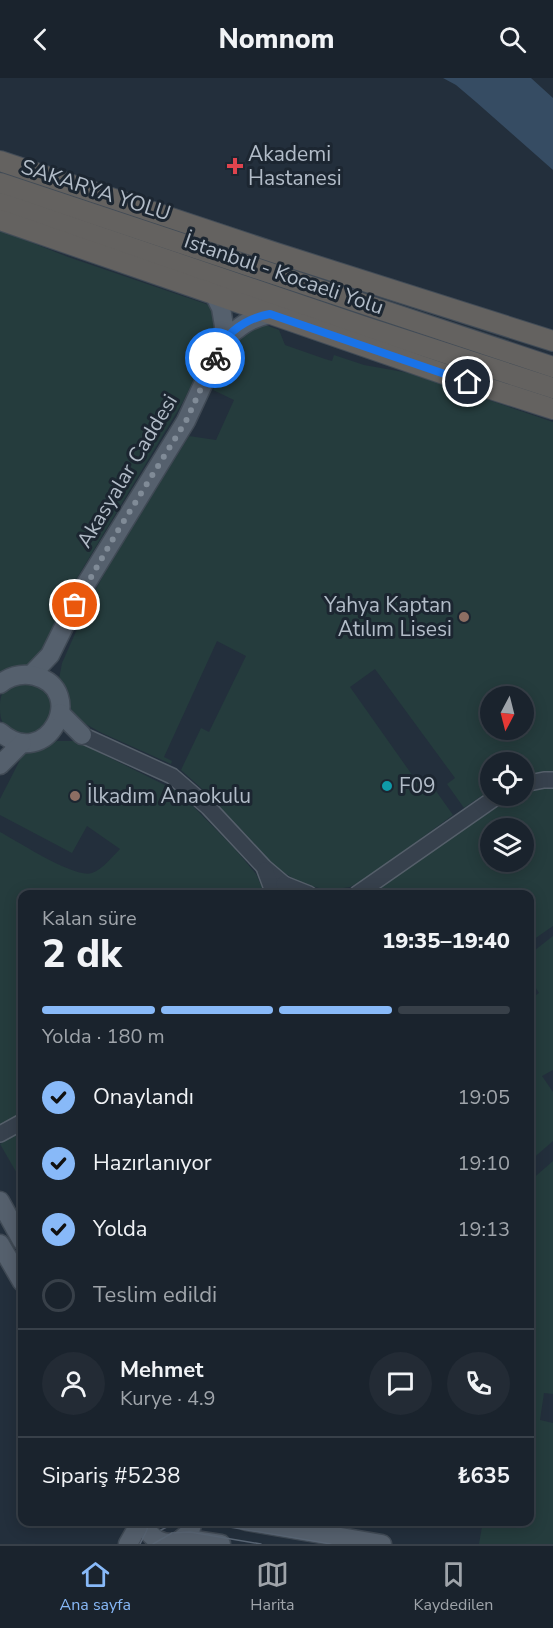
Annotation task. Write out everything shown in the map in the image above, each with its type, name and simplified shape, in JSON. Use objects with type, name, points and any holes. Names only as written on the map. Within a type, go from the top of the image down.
[{"type":"highway","points":[[0,161],[276,253],[553,340]]},
{"type":"highway","name":"SAKARYA YOLU","points":[[0,183],[553,366]]},
{"type":"highway","name":"İstanbul - Kocaeli Yolu","points":[[0,203],[553,388]]},
{"type":"highway","points":[[0,220],[447,375],[553,408]]},
{"type":"highway","points":[[365,327],[553,408]]},
{"type":"main road","points":[[214,294],[221,308],[224,326],[223,341]]},
{"type":"main road","points":[[223,341],[239,326],[254,317],[270,314]]},
{"type":"main road","name":"Akasyalar Caddesi","points":[[50,656],[81,592],[186,421],[223,341]]},
{"type":"main road","points":[[31,675],[50,656]]},
{"type":"main road","points":[[0,733],[10,740],[22,743],[41,739],[53,731],[60,713],[59,699],[50,683],[50,656]]},
{"type":"main road","points":[[0,684],[18,675],[31,675],[50,683]]},
{"type":"main road","points":[[60,713],[82,735]]},
{"type":"main road","points":[[53,731],[82,735]]},
{"type":"main road","points":[[0,733],[0,764]]},
{"type":"main road","points":[[0,764],[22,743]]},
{"type":"main road","points":[[0,1201],[18,1234]]},
{"type":"main road","points":[[0,1244],[18,1275]]},
{"type":"main road","points":[[128,1544],[140,1526]]},
{"type":"main road","points":[[145,1526],[152,1536],[166,1543],[188,1539],[221,1544]]},
{"type":"main road","points":[[173,1543],[190,1532],[192,1526]]},
{"type":"main road","points":[[276,1526],[382,1544]]},
{"type":"street","points":[[82,735],[172,776],[208,807],[264,867],[279,890]]},
{"type":"street","points":[[534,782],[553,780]]},
{"type":"street","points":[[363,890],[483,806]]},
{"type":"street","points":[[0,1134],[18,1124]]},
{"type":"green space","points":[[0,230],[68,257],[206,304],[212,307],[217,326],[214,338],[183,402],[77,578],[39,654],[28,666],[0,673]]},
{"type":"green space","points":[[263,324],[279,330],[285,345],[325,359],[332,361],[334,355],[364,365],[409,373],[553,422],[553,772],[534,773],[534,752],[480,752],[480,797],[464,808],[447,784],[455,778],[375,669],[350,687],[427,796],[436,791],[453,815],[364,880],[350,887],[323,889],[302,884],[278,869],[210,796],[181,770],[201,728],[209,732],[246,656],[217,641],[164,757],[172,761],[171,764],[80,721],[71,709],[59,679],[62,663],[90,600],[109,565],[189,436],[216,440],[234,400],[213,390],[238,337],[251,325]]},
{"type":"green space","points":[[21,681],[41,687],[50,699],[53,714],[37,734],[11,731],[6,728],[1,717],[0,702],[4,691]]},
{"type":"green space","points":[[57,741],[76,741],[175,790],[235,849],[256,874],[263,890],[18,890],[18,1115],[0,1125],[0,832],[60,865],[84,873],[92,873],[100,869],[120,849],[87,826],[72,853],[0,815],[0,799],[22,756]]},
{"type":"green space","points":[[534,788],[553,789],[553,926],[534,939],[534,890],[374,890],[480,819],[480,872],[534,872],[534,818],[481,818],[499,806],[534,806]]},
{"type":"green space","points":[[553,936],[553,1070],[542,1076],[553,1092],[553,1141],[534,1158],[534,996],[539,993],[534,985],[534,951]]},
{"type":"green space","points":[[18,1134],[18,1175],[0,1144]]},
{"type":"green space","points":[[553,1161],[553,1394],[544,1393],[540,1420],[553,1423],[553,1544],[479,1544],[482,1526],[534,1526],[534,1178]]},
{"type":"water","points":[[443,78],[531,78],[553,98],[553,170],[456,85]]},
{"type":"tram line","points":[[140,1544],[147,1526]]},
{"type":"tram line","points":[[161,1530],[169,1526]]},
{"type":"tram line","points":[[224,1526],[331,1544]]},
{"type":"tram line","points":[[153,1544],[172,1533],[190,1532],[261,1544]]},
{"type":"way so far","points":[[75,605],[186,421],[215,358]]},
{"type":"place","name":"Akademi Hastanesi","points":[[235,166]]},
{"type":"place","name":"Yahya Kaptan Atılım Lisesi","points":[[464,617]]},
{"type":"place","name":"F09","points":[[387,786]]},
{"type":"place","name":"İlkadım Anaokulu","points":[[75,796]]},
{"type":"route","points":[[215,358],[223,341],[239,326],[254,317],[270,314],[468,382]]}]
